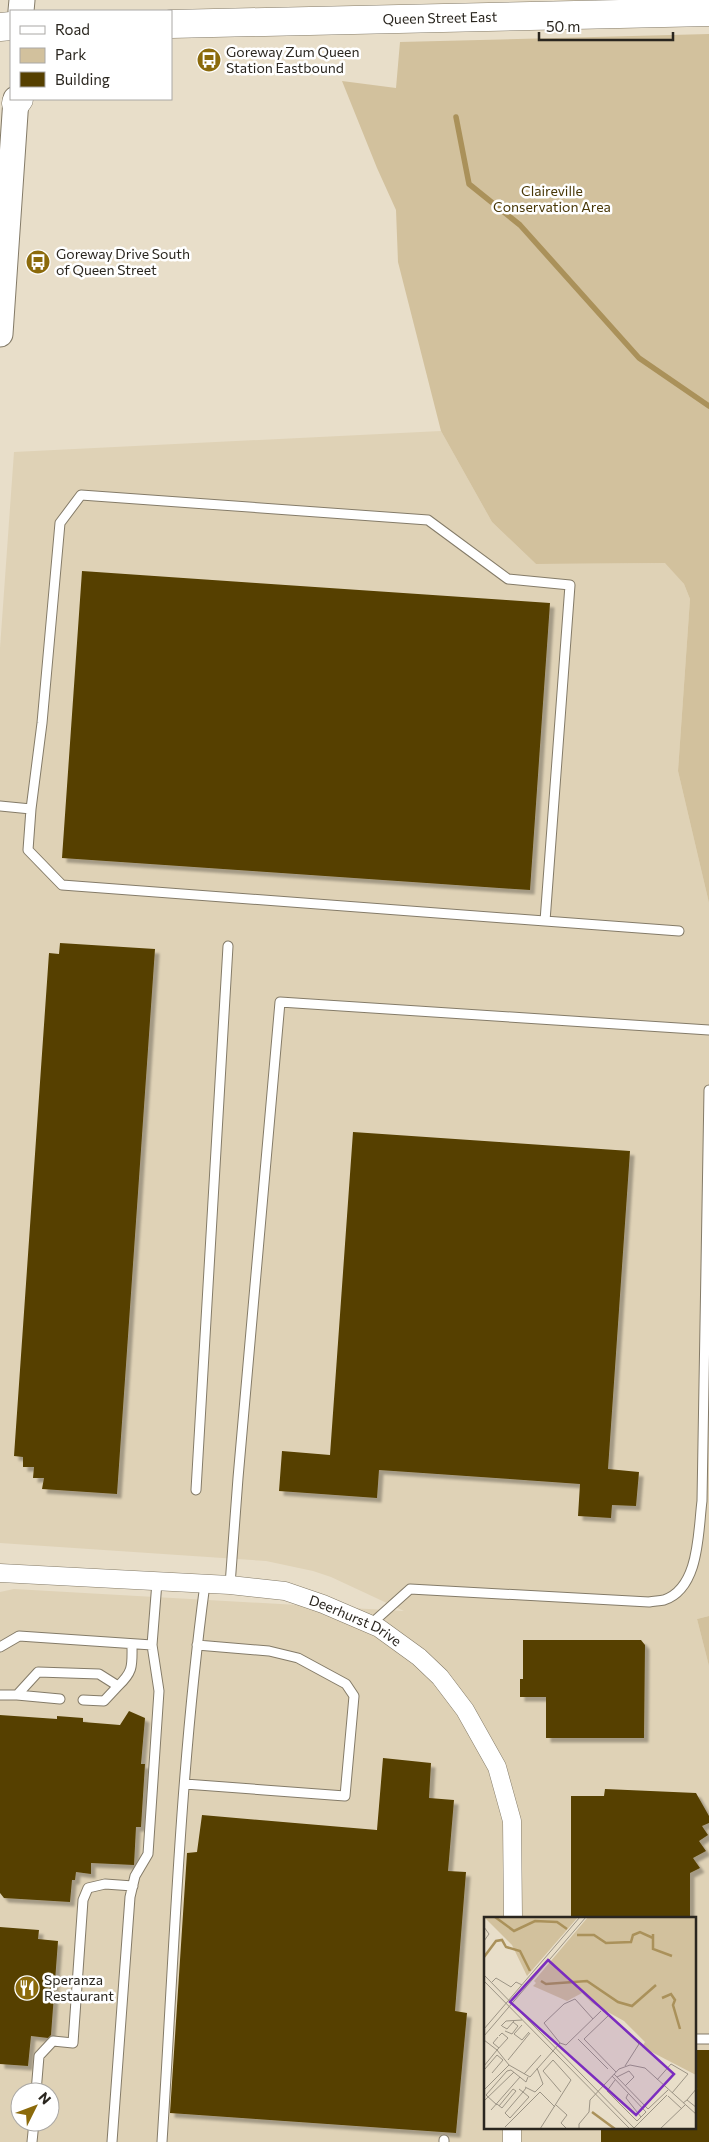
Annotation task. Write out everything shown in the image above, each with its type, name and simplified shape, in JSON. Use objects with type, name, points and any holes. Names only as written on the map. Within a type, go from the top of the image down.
[{"type":"main road","name":"Queen Street East","points":[[172,24],[709,12]]},
{"type":"main road","points":[[0,334],[17,100]]},
{"type":"street","name":"Deerhurst Drive","points":[[0,1573],[230,1585],[285,1591],[323,1604],[378,1628],[419,1657],[440,1677],[464,1710],[497,1767],[512,1821],[514,1917]]},
{"type":"lane","points":[[545,921],[570,584],[508,580],[428,520],[81,495],[60,523],[28,850],[62,885],[679,931]]},
{"type":"lane","points":[[0,806],[31,809]]},
{"type":"lane","points":[[196,1490],[228,946]]},
{"type":"lane","points":[[230,1585],[280,1002],[709,1030]]},
{"type":"lane","points":[[371,1624],[410,1589],[649,1602],[666,1599],[683,1586],[693,1568],[702,1501],[709,1090]]},
{"type":"lane","points":[[112,2142],[130,1897],[135,1876],[148,1854],[159,1691],[152,1645],[157,1582]]},
{"type":"lane","points":[[162,2142],[185,1784],[197,1645],[205,1584]]},
{"type":"lane","points":[[0,1647],[19,1636],[152,1645]]},
{"type":"lane","points":[[83,1700],[104,1701],[129,1675],[132,1664],[132,1644]]},
{"type":"lane","points":[[185,1784],[345,1796],[354,1696],[346,1684],[298,1658],[269,1651],[197,1645]]},
{"type":"lane","points":[[17,1695],[38,1672],[99,1674],[118,1686]]},
{"type":"lane","points":[[0,1695],[60,1699]]},
{"type":"lane","points":[[37,2082],[39,2056],[53,2041],[73,2043],[83,1900],[88,1888],[105,1884],[133,1886]]},
{"type":"lane","points":[[696,2039],[709,2039]]},
{"type":"shaded area","points":[[441,431],[492,522],[536,564],[666,563],[684,584],[690,599],[678,771],[709,903],[709,1616],[697,1619],[709,1666],[709,2142],[0,2142],[0,1592],[14,1589],[404,1611],[331,1577],[313,1571],[266,1561],[0,1543],[0,648],[14,452]]},
{"type":"green space","name":"Claireville Conservation Area","points":[[709,34],[709,903],[678,771],[690,599],[684,584],[665,563],[536,564],[492,522],[441,431],[398,262],[396,210],[342,81],[396,88],[400,42]]},
{"type":"green space","points":[[709,1616],[709,1666],[697,1619]]},
{"type":"building","points":[[82,571],[550,603],[530,890],[62,858]]},
{"type":"building","points":[[60,943],[155,949],[117,1494],[42,1489],[44,1478],[33,1478],[34,1467],[23,1467],[23,1457],[14,1456],[49,953],[59,954]]},
{"type":"building","points":[[353,1132],[630,1151],[608,1469],[639,1472],[636,1506],[612,1505],[611,1518],[578,1516],[580,1484],[379,1470],[377,1498],[279,1491],[282,1451],[330,1455]]},
{"type":"building","points":[[523,1640],[641,1640],[645,1645],[644,1738],[546,1738],[546,1697],[520,1697],[520,1679],[523,1679]]},
{"type":"building","points":[[129,1711],[145,1718],[141,1764],[145,1764],[141,1827],[136,1827],[134,1865],[91,1863],[91,1874],[76,1872],[75,1880],[72,1880],[70,1902],[4,1898],[0,1893],[0,1715],[57,1719],[57,1716],[83,1718],[83,1722],[120,1725]]},
{"type":"building","points":[[383,1758],[431,1763],[429,1798],[454,1800],[448,1871],[466,1872],[455,2011],[467,2013],[456,2133],[170,2113],[187,1853],[197,1852],[202,1815],[377,1830]]},
{"type":"building","points":[[605,1789],[696,1793],[709,1816],[709,1823],[702,1826],[708,1835],[699,1841],[706,1851],[693,1858],[700,1868],[690,1873],[690,1917],[571,1917],[571,1796],[604,1796]]},
{"type":"building","name":"Speranza Restaurant","points":[[0,1927],[39,1930],[38,1939],[58,1941],[51,2035],[48,2038],[31,2036],[28,2066],[0,2064]]},
{"type":"building","points":[[696,2050],[709,2050],[709,2142],[601,2142],[601,2130],[696,2130]]},
{"type":"waterway","points":[[456,117],[469,184],[520,225],[639,358],[709,406]]},
{"type":"place","name":"Goreway Zum Queen Station Eastbound","points":[[209,60]]},
{"type":"place","name":"Goreway Drive South of Queen Street","points":[[38,262]]},
{"type":"place","name":"Speranza Restaurant","points":[[27,1988]]}]
